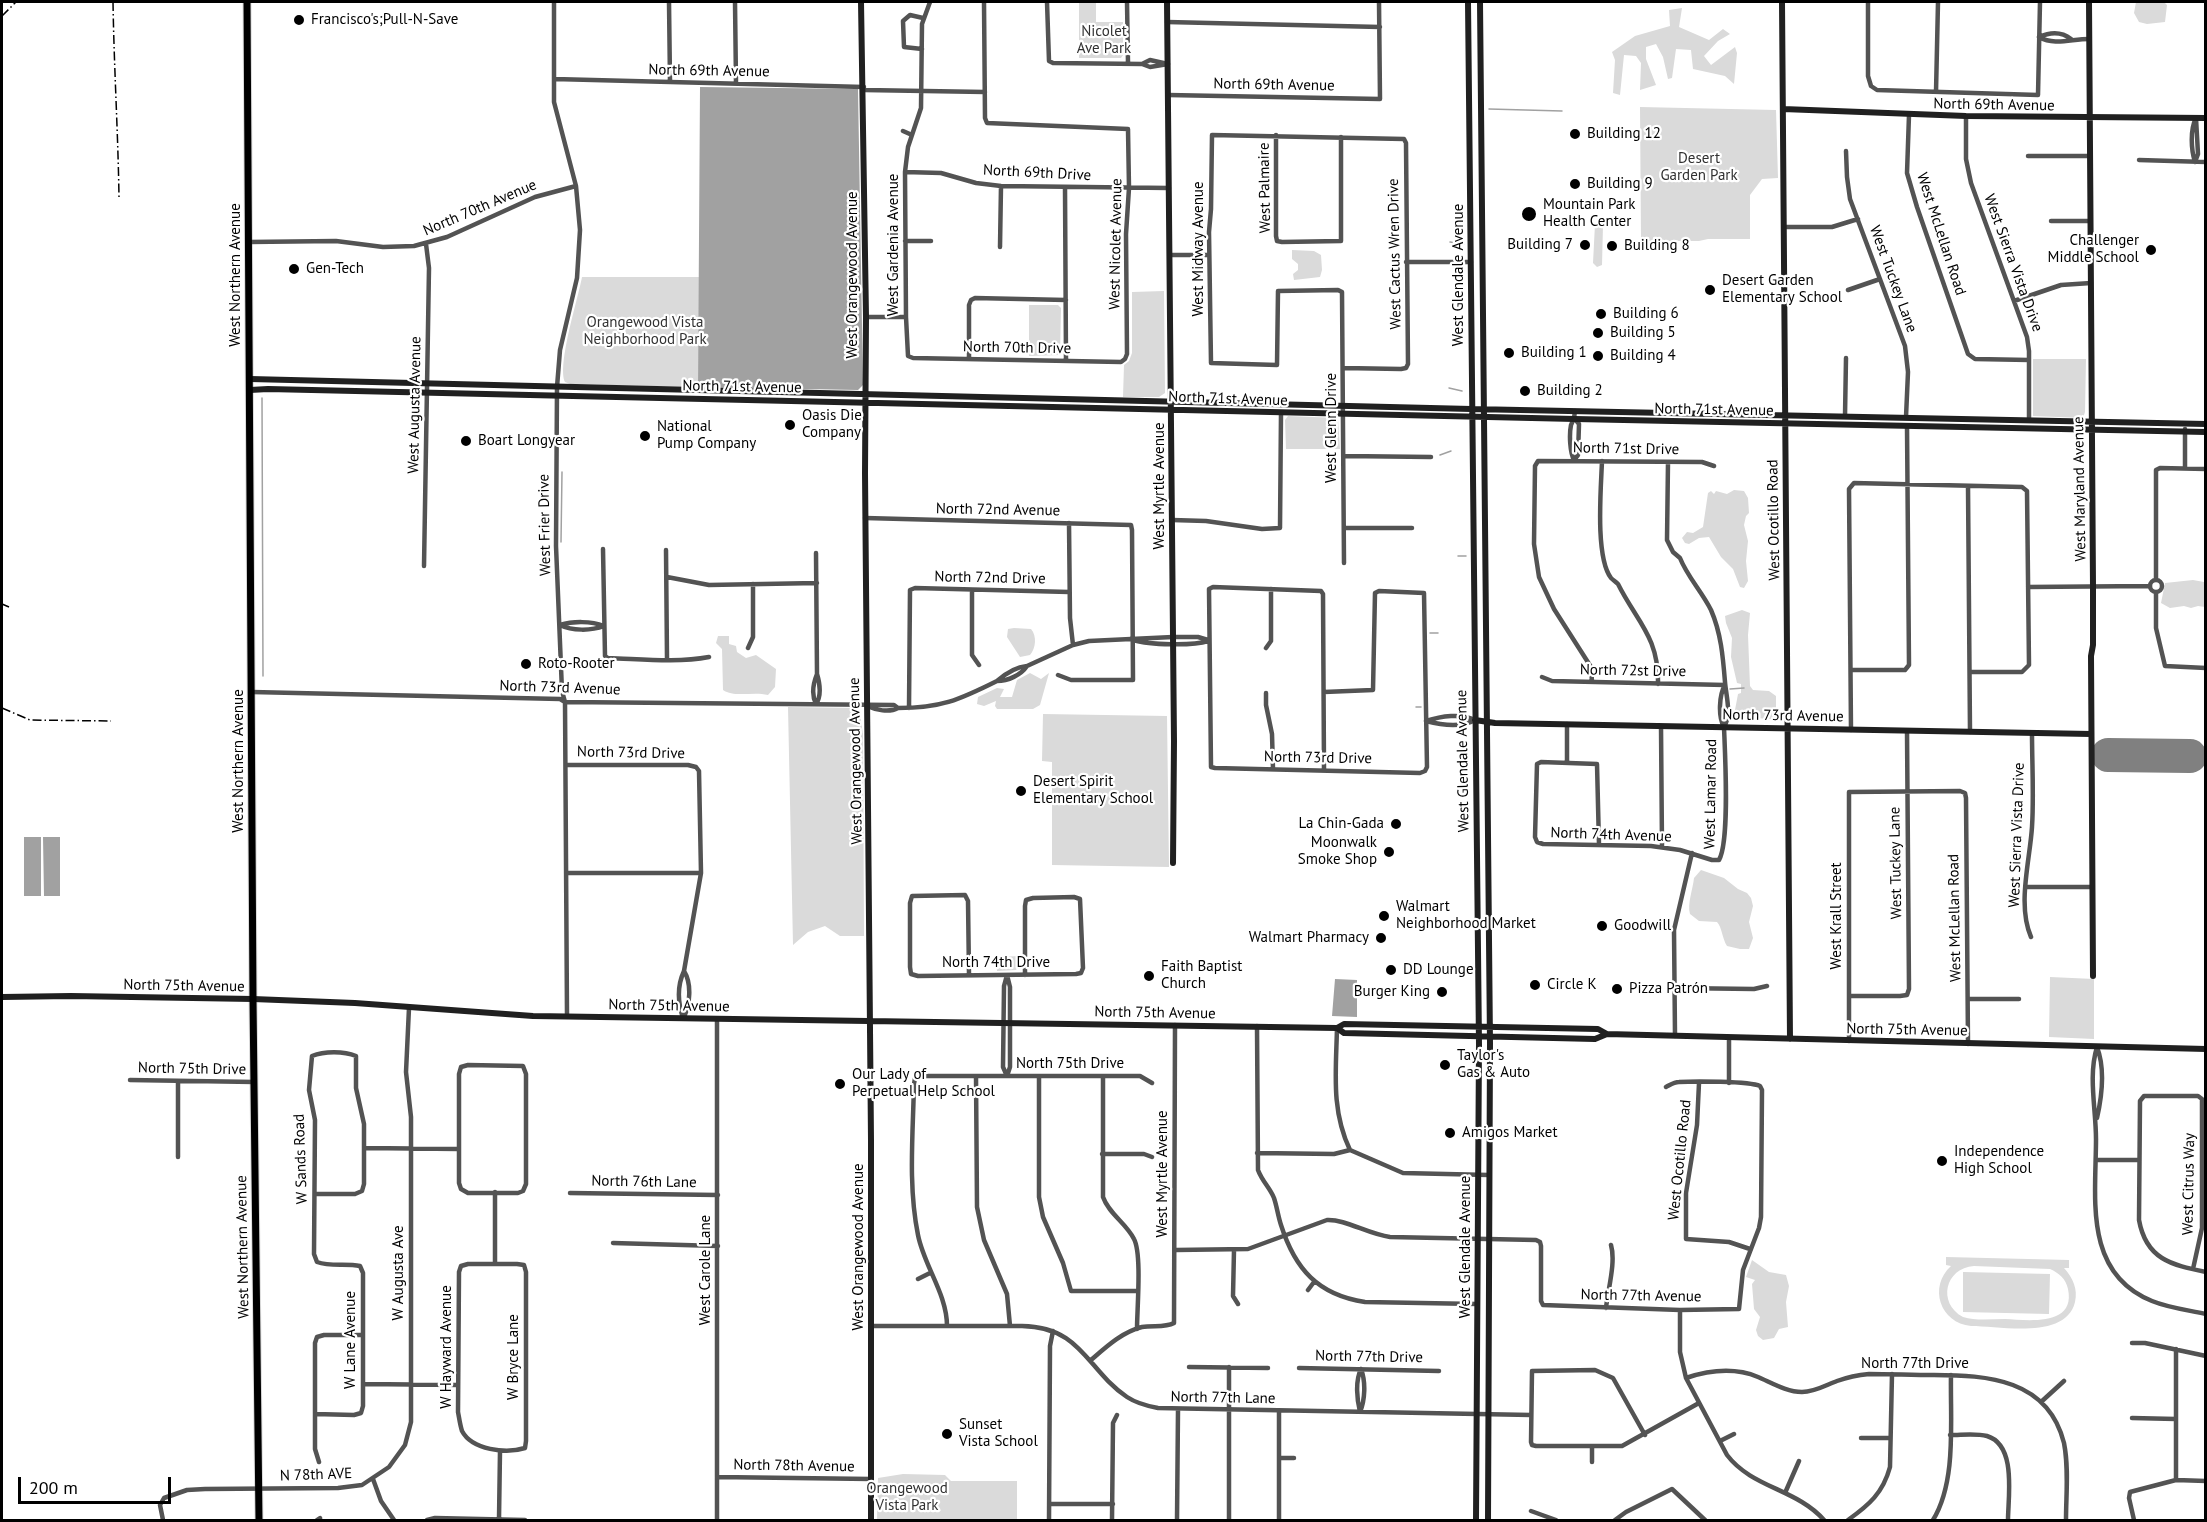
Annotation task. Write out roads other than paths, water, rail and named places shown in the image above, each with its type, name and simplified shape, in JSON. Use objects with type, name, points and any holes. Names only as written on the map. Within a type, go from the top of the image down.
[{"type":"main road","name":"West Northern Avenue","points":[[247,2],[253,999],[259,1521]]},
{"type":"street","name":"West Frier Drive","points":[[554,2],[556,109],[576,186],[580,230],[579,262],[560,350],[557,387],[556,546],[562,691],[565,702],[567,1016]]},
{"type":"street","points":[[669,2],[670,82]]},
{"type":"street","points":[[735,2],[736,83]]},
{"type":"street","name":"West Orangewood Avenue","points":[[861,2],[866,317],[865,518],[870,1022],[871,1521]]},
{"type":"street","points":[[922,49],[904,47],[903,21],[910,15],[923,18],[930,2]]},
{"type":"street","points":[[984,2],[985,92]]},
{"type":"street","points":[[1047,2],[1049,61],[1053,63],[1142,64],[1150,60],[1168,64]]},
{"type":"street","points":[[1127,2],[1128,63]]},
{"type":"street","name":"West Myrtle Avenue","points":[[1167,2],[1173,863]]},
{"type":"street","points":[[1167,22],[1380,27],[1379,2]]},
{"type":"street","name":"West Glendale Avenue","points":[[1468,2],[1479,1027],[1476,1521]]},
{"type":"street","name":"West Glendale Avenue","points":[[1480,2],[1490,1027],[1488,1521]]},
{"type":"street","name":"West Ocotillo Road","points":[[1782,2],[1790,1039]]},
{"type":"street","points":[[1868,2],[1868,76],[1871,86],[1884,91],[2038,95],[2040,2]]},
{"type":"street","points":[[1936,92],[1938,2]]},
{"type":"street","name":"West Maryland Avenue","points":[[2089,2],[2093,976]]},
{"type":"street","name":"West Gardenia Avenue","points":[[908,356],[905,172],[908,147],[921,108],[923,18]]},
{"type":"street","name":"North 69th Avenue","points":[[1168,95],[1380,99],[1380,27]]},
{"type":"street","points":[[2039,37],[2048,33],[2065,34],[2071,39]]},
{"type":"street","points":[[2039,37],[2047,41],[2064,42],[2071,39],[2089,39]]},
{"type":"street","name":"North 69th Avenue","points":[[554,79],[985,92]]},
{"type":"street","name":"West Nicolet Avenue","points":[[985,92],[987,123],[1128,129],[1127,352],[1125,359]]},
{"type":"street","name":"North 69th Avenue","points":[[1782,109],[1966,117],[2205,118]]},
{"type":"street","name":"West McLellan Road","points":[[1909,115],[1907,173],[1971,357],[2029,360]]},
{"type":"street","name":"West Sierra Vista Drive","points":[[1966,117],[1966,159],[1971,183],[2027,337],[2029,419]]},
{"type":"street","points":[[2195,162],[2193,125],[2196,118]]},
{"type":"street","points":[[903,131],[912,135]]},
{"type":"street","name":"West Midway Avenue","points":[[1276,135],[1212,135],[1209,255],[1211,363],[1214,365],[1277,365]]},
{"type":"street","points":[[1276,135],[1341,137]]},
{"type":"street","name":"West Palmaire","points":[[1276,135],[1277,241],[1341,241],[1341,137]]},
{"type":"street","name":"West Cactus Wren Drive","points":[[1341,137],[1404,139],[1406,143],[1408,364],[1406,368],[1343,368]]},
{"type":"street","name":"West Tuckey Lane","points":[[1846,151],[1848,188],[1908,359],[1906,417]]},
{"type":"street","points":[[2028,156],[2090,156]]},
{"type":"street","points":[[2139,160],[2205,162]]},
{"type":"street","name":"North 69th Drive","points":[[905,172],[941,173],[976,183],[1001,186],[1169,189]]},
{"type":"street","points":[[1470,174],[1481,174]]},
{"type":"street","name":"North 70th Avenue","points":[[249,242],[336,242],[398,247],[426,244],[447,237],[535,197],[576,186]]},
{"type":"street","points":[[1000,247],[1001,186]]},
{"type":"street","points":[[1065,188],[1066,361]]},
{"type":"street","points":[[1784,227],[1832,227],[1858,219]]},
{"type":"street","points":[[2051,221],[2090,221]]},
{"type":"street","points":[[905,241],[931,241]]},
{"type":"street","name":"West Augusta Avenue","points":[[424,566],[429,268],[426,244]]},
{"type":"street","points":[[1170,255],[1209,255]]},
{"type":"street","points":[[1406,262],[1471,262]]},
{"type":"street","points":[[1848,290],[1880,279]]},
{"type":"street","points":[[2014,301],[2061,285],[2091,283]]},
{"type":"street","name":"West Glenn Drive","points":[[1277,365],[1278,291],[1338,290],[1342,292],[1344,563]]},
{"type":"street","points":[[969,359],[971,300],[975,298],[1066,300]]},
{"type":"street","points":[[866,317],[906,317]]},
{"type":"street","name":"North 70th Drive","points":[[908,356],[913,358],[1117,362],[1125,359]]},
{"type":"street","points":[[1845,416],[1846,358]]},
{"type":"street","name":"North 71st Avenue","points":[[250,379],[1343,406],[1471,413],[1483,417],[2205,432]]},
{"type":"street","points":[[504,386],[504,394]]},
{"type":"street","name":"North 71st Avenue","points":[[250,390],[260,388],[1281,413],[1471,413],[1483,409],[2205,424]]},
{"type":"street","points":[[626,389],[626,397]]},
{"type":"street","points":[[1007,398],[1007,406]]},
{"type":"street","points":[[1574,460],[1578,455],[1579,424],[1575,419],[1575,411]]},
{"type":"street","points":[[1172,520],[1206,521],[1262,529],[1280,528],[1281,413]]},
{"type":"street","points":[[2185,424],[2185,468]]},
{"type":"street","points":[[1851,670],[1905,670],[1909,665],[1907,426]]},
{"type":"street","points":[[1344,456],[1431,457]]},
{"type":"street","name":"North 71st Drive","points":[[1592,682],[1591,667],[1554,609],[1539,577],[1534,530],[1535,466],[1538,461],[1574,460],[1702,462],[1714,466]]},
{"type":"street","points":[[1602,461],[1600,533],[1604,558],[1611,578],[1618,584],[1652,642],[1658,662],[1658,684]]},
{"type":"street","name":"West Lamar Road","points":[[1668,462],[1667,540],[1711,610],[1722,650],[1725,685],[1728,692],[1727,722],[1724,727],[1725,826],[1722,855],[1719,860]]},
{"type":"street","points":[[2156,579],[2156,470],[2160,468],[2205,469]]},
{"type":"street","points":[[1851,729],[1850,485],[1854,483],[2025,488],[2027,491],[2029,665],[2022,672],[1970,672]]},
{"type":"street","points":[[1968,486],[1970,732]]},
{"type":"street","name":"North 72nd Avenue","points":[[865,518],[1131,525],[1134,640]]},
{"type":"street","points":[[1069,523],[1070,632],[1073,645]]},
{"type":"street","points":[[1344,528],[1412,528]]},
{"type":"street","points":[[603,549],[605,656],[608,658],[667,659],[709,657]]},
{"type":"street","points":[[666,550],[667,659]]},
{"type":"street","points":[[816,553],[817,674],[820,683],[820,698],[816,704]]},
{"type":"street","points":[[667,578],[702,585],[817,583]]},
{"type":"street","points":[[2150,586],[2156,579]]},
{"type":"street","points":[[2156,579],[2162,586],[2156,592],[2156,628],[2165,666],[2205,668]]},
{"type":"street","points":[[748,648],[753,637],[753,584]]},
{"type":"street","points":[[2028,587],[2150,586]]},
{"type":"street","points":[[2150,586],[2152,591],[2156,592]]},
{"type":"street","points":[[1208,640],[1209,589],[1214,587],[1321,591],[1323,594],[1324,770]]},
{"type":"street","name":"North 72nd Drive","points":[[909,708],[910,590],[915,588],[1070,592]]},
{"type":"street","points":[[1266,648],[1271,641],[1271,589]]},
{"type":"street","points":[[972,590],[972,655],[979,665]]},
{"type":"street","points":[[1324,692],[1373,690],[1375,593],[1379,591],[1424,593],[1426,721]]},
{"type":"street","points":[[560,625],[568,629],[596,629],[604,626]]},
{"type":"street","name":"North 73rd Avenue","points":[[1134,640],[1141,637],[1193,637],[1208,640]]},
{"type":"street","points":[[1193,637],[1193,644]]},
{"type":"street","name":"North 73rd Avenue","points":[[252,692],[560,699],[565,702],[930,707],[953,702],[997,681],[1021,666],[1027,666],[1073,645],[1100,640],[1134,640],[1142,643],[1173,645],[1193,644],[1208,640]]},
{"type":"street","points":[[1058,675],[1071,680],[1133,680],[1134,640]]},
{"type":"street","name":"North 73rd Drive","points":[[1208,640],[1211,767],[1425,771],[1426,721]]},
{"type":"street","name":"North 72st Drive","points":[[1542,677],[1552,681],[1725,685]]},
{"type":"street","points":[[1266,693],[1272,734],[1273,769]]},
{"type":"street","name":"North 73rd Avenue","points":[[1426,721],[1437,717],[1468,717],[1486,723],[2091,735]]},
{"type":"street","points":[[1568,724],[1567,762],[1597,764],[1599,845]]},
{"type":"street","points":[[1661,726],[1662,847]]},
{"type":"street","name":"West Tuckey Lane","points":[[1850,996],[1907,995],[1909,989],[1907,730]]},
{"type":"street","name":"West Sierra Vista Drive","points":[[2031,937],[2026,926],[2026,887],[2027,858],[2032,827],[2032,733]]},
{"type":"street","name":"North 74th Avenue","points":[[1567,762],[1536,764],[1535,837],[1537,842],[1662,847],[1719,860]]},
{"type":"street","name":"North 73rd Drive","points":[[566,765],[696,767],[699,771],[701,873]]},
{"type":"street","name":"West McLellan Road","points":[[1907,790],[1965,793],[1968,1044]]},
{"type":"street","name":"West Krall Street","points":[[1849,1041],[1849,792],[1907,790]]},
{"type":"street","points":[[1675,1036],[1675,925],[1692,853]]},
{"type":"street","points":[[566,873],[701,873],[684,971],[680,980],[679,1004],[683,1018]]},
{"type":"street","points":[[2026,887],[2092,887]]},
{"type":"street","name":"North 74th Drive","points":[[969,975],[968,901],[965,895],[912,896],[910,903],[911,974],[918,976],[969,975],[1025,975],[1081,974],[1083,968],[1080,899],[1074,897],[1026,900],[1024,906],[1025,975]]},
{"type":"street","points":[[683,1018],[688,1008],[689,979],[684,971]]},
{"type":"street","points":[[1006,1076],[1010,1067],[1007,975]]},
{"type":"street","points":[[1675,988],[1754,989],[1767,986]]},
{"type":"street","name":"North 75th Avenue","points":[[2,997],[253,999],[567,1016],[1337,1028],[1344,1024],[1598,1029],[1607,1034]]},
{"type":"street","points":[[1968,999],[2019,999]]},
{"type":"street","name":"W Augusta Ave","points":[[374,1479],[389,1467],[405,1444],[411,1422],[412,1148],[406,1072],[409,1008]]},
{"type":"street","name":"West Carole Lane","points":[[717,1019],[717,1521]]},
{"type":"street","name":"West Myrtle Avenue","points":[[1137,1329],[1174,1323],[1176,1250],[1174,1025]]},
{"type":"street","points":[[1257,1026],[1258,1170],[1274,1199],[1285,1236],[1296,1260],[1314,1282],[1343,1297],[1365,1302],[1477,1304]]},
{"type":"street","points":[[1337,1028],[1336,1106],[1338,1122],[1350,1150]]},
{"type":"street","name":"North 75th Avenue","points":[[1337,1028],[1344,1033],[1595,1039],[1607,1034],[2205,1049]]},
{"type":"street","points":[[1729,1083],[1730,1037]]},
{"type":"street","points":[[2097,1047],[2101,1058],[2101,1098],[2096,1120],[2096,1226],[2101,1246],[2110,1266],[2127,1285],[2144,1297],[2162,1304],[2205,1314]]},
{"type":"street","name":"W Sands Road","points":[[360,1266],[324,1264],[317,1262],[314,1254],[315,1120],[309,1090],[309,1063],[312,1056],[318,1053],[349,1053],[356,1056],[357,1088],[364,1124],[364,1148]]},
{"type":"street","points":[[468,1065],[524,1066],[526,1074],[526,1184],[523,1191],[518,1193],[468,1193],[461,1190],[459,1149],[459,1074],[461,1067],[468,1065]]},
{"type":"street","name":"North 75th Drive","points":[[930,1274],[920,1245],[915,1215],[913,1170],[915,1078],[920,1076],[1140,1076],[1152,1083]]},
{"type":"street","points":[[976,1076],[977,1207],[984,1240],[1007,1294],[1010,1326]]},
{"type":"street","points":[[1039,1076],[1039,1197],[1043,1217],[1063,1263],[1071,1291],[1137,1291]]},
{"type":"street","points":[[1091,1360],[1117,1339],[1137,1329],[1136,1246],[1130,1233],[1105,1204],[1102,1192],[1103,1076]]},
{"type":"street","name":"North 75th Drive","points":[[130,1080],[254,1082]]},
{"type":"street","points":[[178,1081],[178,1157]]},
{"type":"street","points":[[1666,1087],[1676,1082],[1760,1086],[1761,1217],[1750,1249]]},
{"type":"street","name":"West Ocotillo Road","points":[[1699,1083],[1697,1125],[1686,1193],[1686,1239],[1729,1242],[1750,1249]]},
{"type":"street","name":"West Citrus Way","points":[[2139,1160],[2141,1099],[2144,1096],[2198,1096],[2202,1099],[2204,1150],[2202,1228],[2193,1269]]},
{"type":"street","points":[[315,1194],[355,1194],[362,1191],[364,1148],[459,1149]]},
{"type":"street","points":[[1257,1153],[1334,1154],[1350,1150],[1403,1173],[1490,1175]]},
{"type":"street","points":[[1102,1154],[1144,1154],[1152,1157]]},
{"type":"street","points":[[2096,1160],[2139,1160],[2139,1220],[2146,1242],[2159,1257],[2167,1262],[2205,1272]]},
{"type":"street","points":[[495,1192],[495,1264]]},
{"type":"street","name":"North 76th Lane","points":[[570,1193],[718,1196]]},
{"type":"street","points":[[1176,1250],[1234,1251],[1248,1249],[1320,1221],[1332,1220],[1373,1234],[1390,1237],[1489,1240]]},
{"type":"street","name":"North 77th Avenue","points":[[1489,1240],[1540,1242],[1541,1301],[1543,1305],[1606,1308],[1739,1309],[1741,1280],[1750,1249]]},
{"type":"street","points":[[613,1243],[718,1246]]},
{"type":"street","points":[[1606,1308],[1613,1264],[1611,1245]]},
{"type":"street","points":[[1234,1251],[1233,1296],[1238,1304]]},
{"type":"street","name":"W Hayward Avenue","points":[[495,1264],[468,1264],[461,1266],[459,1272],[458,1412],[462,1431],[483,1447],[500,1451],[525,1448]]},
{"type":"street","name":"W Bryce Lane","points":[[495,1264],[524,1265],[526,1272],[525,1448]]},
{"type":"street","name":"W Lane Avenue","points":[[315,1414],[354,1415],[361,1413],[364,1384],[363,1273],[360,1266]]},
{"type":"street","points":[[918,1279],[930,1274],[945,1306],[948,1326]]},
{"type":"street","points":[[1308,1290],[1314,1282]]},
{"type":"street","points":[[1680,1310],[1680,1352],[1686,1378],[1736,1466],[1747,1475],[1801,1500],[1814,1509],[1824,1521]]},
{"type":"street","name":"North 77th Lane","points":[[871,1326],[1010,1326],[1036,1327],[1053,1331],[1072,1341],[1110,1383],[1129,1398],[1158,1408],[1531,1415]]},
{"type":"street","points":[[1049,1521],[1050,1346],[1053,1331]]},
{"type":"street","points":[[319,1462],[315,1449],[315,1343],[317,1337],[362,1335]]},
{"type":"street","points":[[2132,1343],[2145,1343],[2205,1356]]},
{"type":"street","points":[[2176,1349],[2176,1480]]},
{"type":"street","points":[[1189,1367],[1268,1368]]},
{"type":"street","points":[[1229,1367],[1229,1521]]},
{"type":"street","name":"North 77th Drive","points":[[1299,1368],[1439,1371]]},
{"type":"street","points":[[1360,1413],[1358,1375],[1361,1369]]},
{"type":"street","points":[[1645,1435],[1613,1378],[1595,1370],[1532,1371],[1532,1445],[1622,1446],[1645,1435],[1699,1403]]},
{"type":"street","name":"North 77th Drive","points":[[1686,1378],[1702,1373],[1728,1370],[1755,1376],[1791,1391],[1814,1390],[1854,1376],[1892,1374],[1981,1376],[2004,1381],[2027,1391],[2041,1402]]},
{"type":"street","points":[[1613,1378],[1618,1371]]},
{"type":"street","points":[[1848,1521],[1869,1505],[1883,1487],[1890,1467],[1892,1374]]},
{"type":"street","points":[[1933,1521],[1947,1486],[1951,1375]]},
{"type":"street","points":[[1826,1376],[1830,1383]]},
{"type":"street","points":[[2064,1381],[2041,1402],[2055,1421],[2064,1445],[2067,1478],[2066,1521]]},
{"type":"street","points":[[364,1384],[458,1385]]},
{"type":"street","points":[[1177,1521],[1178,1410]]},
{"type":"street","points":[[1279,1521],[1280,1411]]},
{"type":"street","points":[[1113,1521],[1113,1423],[1118,1415]]},
{"type":"street","points":[[2132,1418],[2176,1419]]},
{"type":"street","points":[[1720,1441],[1734,1434]]},
{"type":"street","points":[[1950,1435],[1988,1436],[2000,1443],[2008,1465],[2008,1521]]},
{"type":"street","points":[[1861,1438],[1890,1438]]},
{"type":"street","points":[[1592,1447],[1592,1462]]},
{"type":"street","points":[[499,1519],[500,1451]]},
{"type":"street","points":[[1279,1458],[1294,1458]]},
{"type":"street","points":[[1785,1493],[1799,1461]]},
{"type":"street","name":"North 78th Avenue","points":[[717,1477],[871,1479]]},
{"type":"street","points":[[374,1479],[381,1501],[394,1521]]},
{"type":"street","name":"N 78th AVE","points":[[163,1521],[160,1505],[164,1498],[187,1490],[338,1488],[362,1485],[374,1479]]},
{"type":"street","points":[[2134,1521],[2130,1492],[2176,1480],[2205,1481]]},
{"type":"street","points":[[1616,1521],[1626,1512],[1672,1489],[1705,1521]]},
{"type":"street","points":[[1050,1504],[1113,1504]]},
{"type":"street","points":[[1531,1511],[1556,1521]]},
{"type":"street","points":[[427,1521],[435,1518],[525,1521]]},
{"type":"waterway","points":[[1489,109],[1562,111]]},
{"type":"waterway","points":[[1450,242],[1464,244]]},
{"type":"waterway","points":[[1449,388],[1462,391]]},
{"type":"waterway","points":[[262,398],[263,676]]},
{"type":"waterway","points":[[1440,455],[1451,451]]},
{"type":"waterway","points":[[561,542],[562,472]]},
{"type":"waterway","points":[[1458,556],[1466,556]]},
{"type":"waterway","points":[[1430,633],[1438,633]]},
{"type":"waterway","points":[[1730,689],[1744,688]]},
{"type":"waterway","points":[[1416,707],[1421,707]]},
{"type":"railway","points":[[2,16],[16,2]]},
{"type":"railway","points":[[113,2],[119,197]]},
{"type":"railway","points":[[2,604],[9,607]]},
{"type":"railway","points":[[2,708],[30,720],[111,721]]},
{"type":"place","name":"Francisco's;Pull-N-Save","points":[[299,20]]},
{"type":"place","name":"Building 12","points":[[1575,134]]},
{"type":"place","name":"Building 9","points":[[1575,184]]},
{"type":"place","name":"Mountain Park Health Center","points":[[1529,214]]},
{"type":"place","name":"Building 7","points":[[1585,245]]},
{"type":"place","name":"Building 8","points":[[1612,246]]},
{"type":"place","name":"Challenger Middle School","points":[[2151,250]]},
{"type":"place","name":"Gen-Tech","points":[[294,269]]},
{"type":"place","name":"Desert Garden Elementary School","points":[[1710,290]]},
{"type":"place","name":"Building 6","points":[[1601,314]]},
{"type":"place","name":"Building 5","points":[[1598,333]]},
{"type":"place","name":"Building 1","points":[[1509,353]]},
{"type":"place","name":"Building 4","points":[[1598,356]]},
{"type":"place","name":"Building 2","points":[[1525,391]]},
{"type":"place","name":"Oasis Die Company","points":[[790,425]]},
{"type":"place","name":"National Pump Company","points":[[645,436]]},
{"type":"place","name":"Boart Longyear","points":[[466,441]]},
{"type":"place","name":"Roto-Rooter","points":[[526,664]]},
{"type":"place","name":"Desert Spirit Elementary School","points":[[1021,791]]},
{"type":"place","name":"La Chin-Gada","points":[[1396,824]]},
{"type":"place","name":"Moonwalk Smoke Shop","points":[[1389,852]]},
{"type":"place","name":"Walmart Neighborhood Market","points":[[1384,916]]},
{"type":"place","name":"Goodwill","points":[[1602,926]]},
{"type":"place","name":"Walmart Pharmacy","points":[[1381,938]]},
{"type":"place","name":"DD Lounge","points":[[1391,970]]},
{"type":"place","name":"Faith Baptist Church","points":[[1149,976]]},
{"type":"place","name":"Circle K","points":[[1535,985]]},
{"type":"place","name":"Pizza Patrón","points":[[1617,989]]},
{"type":"place","name":"Burger King","points":[[1442,992]]},
{"type":"place","name":"Taylor's Gas & Auto","points":[[1445,1065]]},
{"type":"place","name":"Our Lady of Perpetual Help School","points":[[840,1084]]},
{"type":"place","name":"Amigos Market","points":[[1450,1133]]},
{"type":"place","name":"Independence High School","points":[[1942,1161]]},
{"type":"place","name":"Sunset Vista School","points":[[947,1434]]},
{"type":"park label","name":"Nicolet Ave Park","points":[[1104,40]]},
{"type":"park label","name":"Desert Garden Park","points":[[1699,168]]},
{"type":"park label","name":"Orangewood Vista Neighborhood Park","points":[[645,332]]},
{"type":"park label","name":"Orangewood Vista Park","points":[[907,1498]]}]
